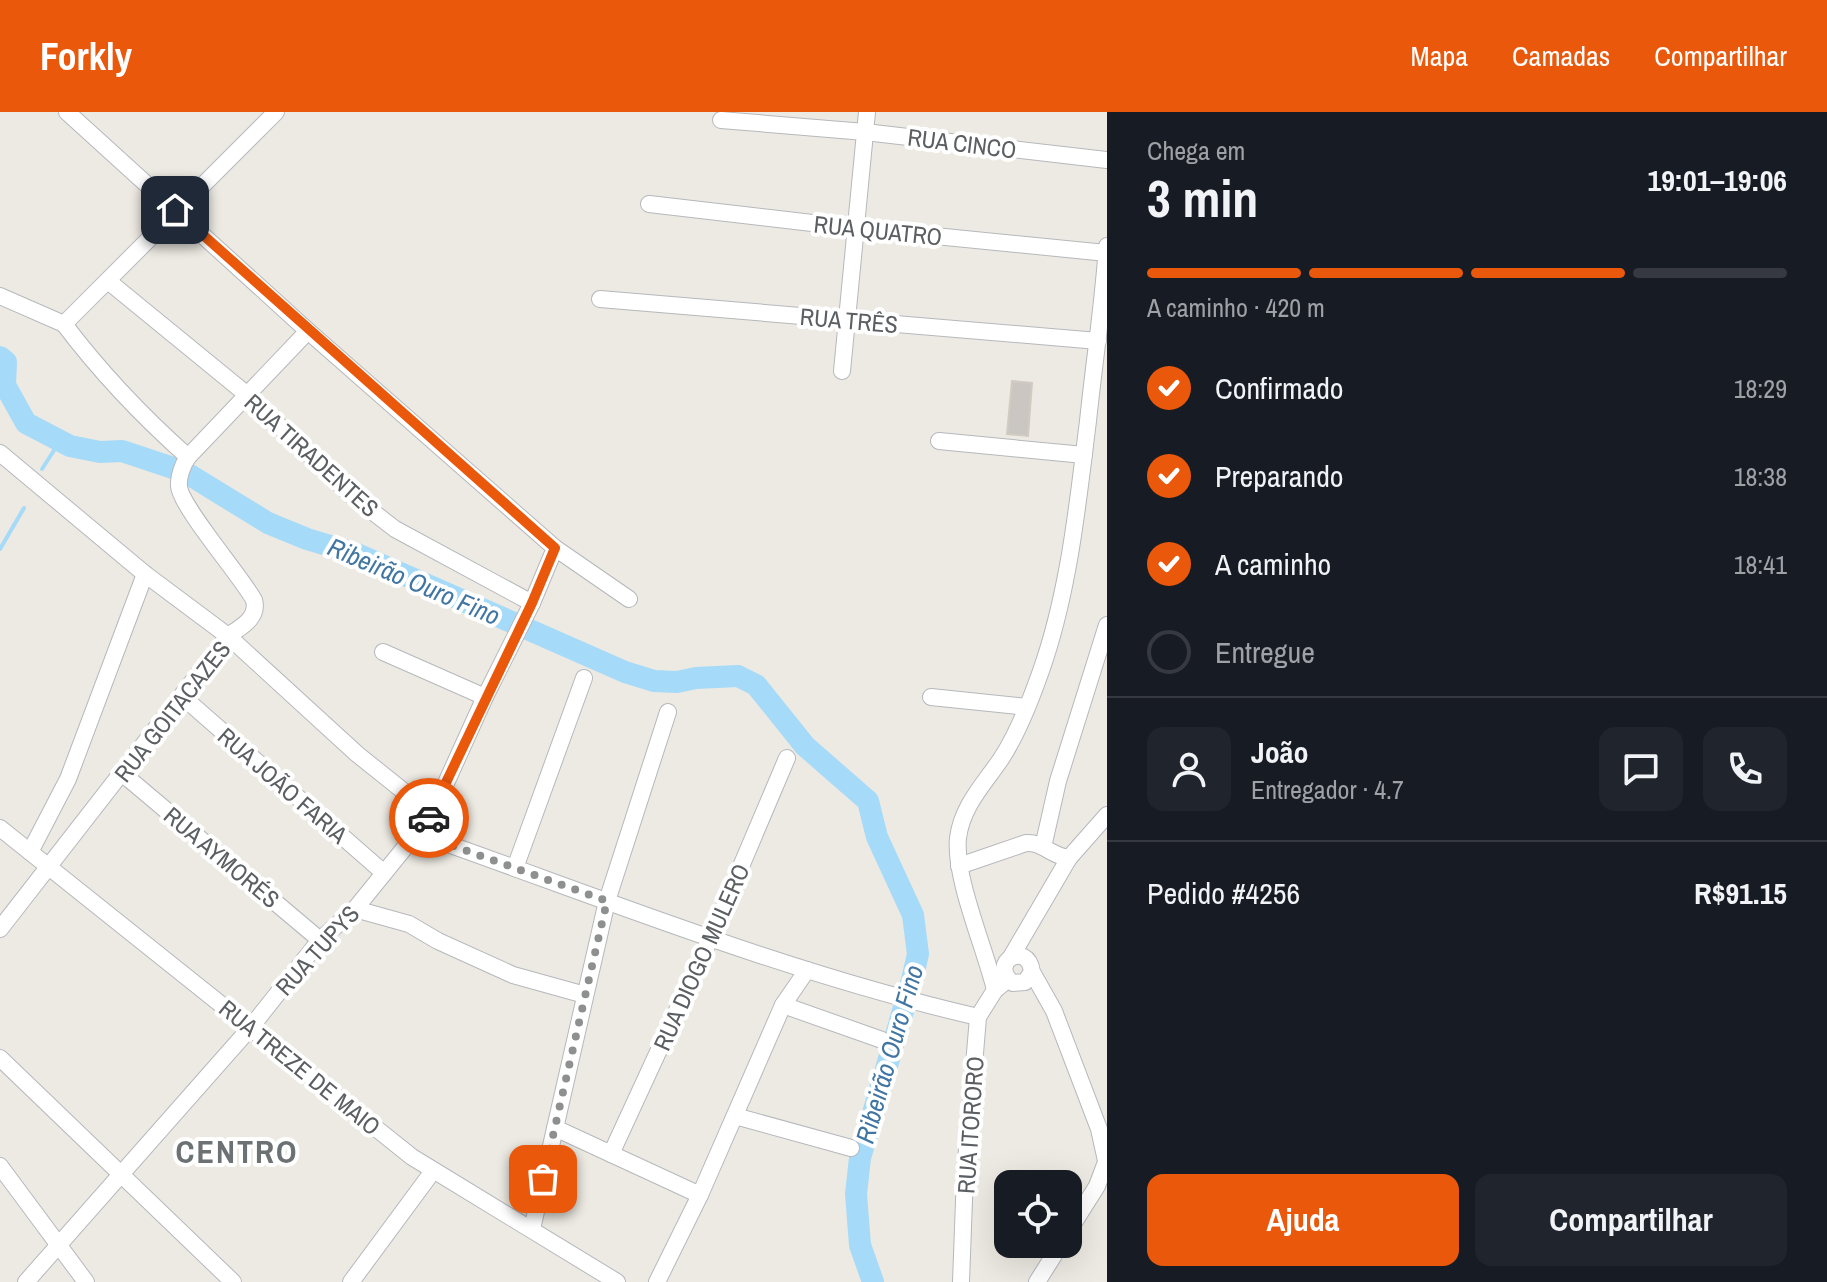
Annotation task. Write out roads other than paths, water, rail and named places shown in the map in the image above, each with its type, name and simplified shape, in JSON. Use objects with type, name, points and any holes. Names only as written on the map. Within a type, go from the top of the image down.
[{"type":"street","points":[[64,324],[276,112]]},
{"type":"street","points":[[842,371],[867,112]]},
{"type":"street","points":[[77,115],[175,210],[308,331],[555,548],[629,599]]},
{"type":"street","name":"RUA CINCO","points":[[721,120],[865,132],[1107,160]]},
{"type":"street","name":"RUA QUATRO","points":[[649,204],[1107,253]]},
{"type":"street","points":[[1001,985],[959,866],[958,836],[966,810],[979,785],[1001,758],[1027,707],[1045,661],[1062,602],[1084,455],[1107,246]]},
{"type":"street","name":"RUA TIRADENTES","points":[[108,281],[245,393],[351,495],[395,529],[529,609]]},
{"type":"street","points":[[0,296],[64,324],[93,363],[185,461],[245,393],[308,331]]},
{"type":"street","name":"RUA TRÊS","points":[[600,299],[1098,341]]},
{"type":"street","points":[[939,441],[1084,455]]},
{"type":"street","points":[[0,453],[145,574],[228,636],[357,754],[432,814]]},
{"type":"street","name":"RUA GOITACAZES","points":[[0,929],[228,636],[253,616],[256,607],[254,600],[188,507],[179,488],[185,461]]},
{"type":"street","name":"RUA TUPYS","points":[[26,1282],[251,1027],[320,940],[355,909],[432,814],[555,548]]},
{"type":"street","points":[[30,852],[68,779],[145,574]]},
{"type":"street","points":[[1043,847],[1058,781],[1107,625]]},
{"type":"street","points":[[383,652],[485,697]]},
{"type":"street","points":[[515,868],[584,678]]},
{"type":"street","name":"RUA JOÃO FARIA","points":[[183,697],[384,873]]},
{"type":"street","points":[[931,697],[1027,707]]},
{"type":"street","points":[[532,1229],[607,901],[668,712]]},
{"type":"street","name":"RUA DIOGO MULERO","points":[[611,1154],[711,937],[787,758]]},
{"type":"street","name":"RUA AYMORÉS","points":[[123,774],[320,940]]},
{"type":"street","points":[[1001,985],[1004,968],[1069,858],[1107,815]]},
{"type":"street","name":"RUA TREZE DE MAIO","points":[[0,828],[433,1171],[617,1282]]},
{"type":"street","points":[[417,833],[807,970],[978,1017]]},
{"type":"street","points":[[959,866],[1036,842],[1057,857],[1069,858]]},
{"type":"street","points":[[355,909],[409,924],[513,975],[585,995]]},
{"type":"street","points":[[1001,985],[1019,984],[1030,978],[1032,919]]},
{"type":"street","points":[[1011,957],[1023,956],[1054,1011],[1099,1129],[1106,1163],[1097,1186],[1082,1210]]},
{"type":"street","points":[[657,1282],[700,1195],[783,1005],[807,970]]},
{"type":"street","name":"RUA ITORORO","points":[[961,1282],[965,1174],[978,1017],[1001,985]]},
{"type":"street","points":[[783,1005],[882,1040]]},
{"type":"street","points":[[0,1058],[233,1282]]},
{"type":"street","points":[[735,1116],[851,1148]]},
{"type":"street","points":[[555,1128],[700,1195]]},
{"type":"street","points":[[0,1166],[86,1282]]},
{"type":"street","points":[[351,1282],[433,1171]]},
{"type":"street","points":[[1037,1282],[1052,1258]]},
{"type":"waterway","name":"Ribeirão Ouro Fino","points":[[0,357],[6,362],[5,385],[26,423],[70,446],[100,452],[122,451],[185,472],[268,523],[357,554],[625,672],[654,681],[677,682],[738,676],[756,685],[805,746],[868,801],[877,837],[913,915],[918,954],[860,1158],[856,1194],[860,1245],[873,1282]]},
{"type":"waterway","points":[[42,469],[60,441]]},
{"type":"waterway","points":[[0,549],[24,508]]},
{"type":"district","name":"CENTRO","points":[[237,1151]]}]
